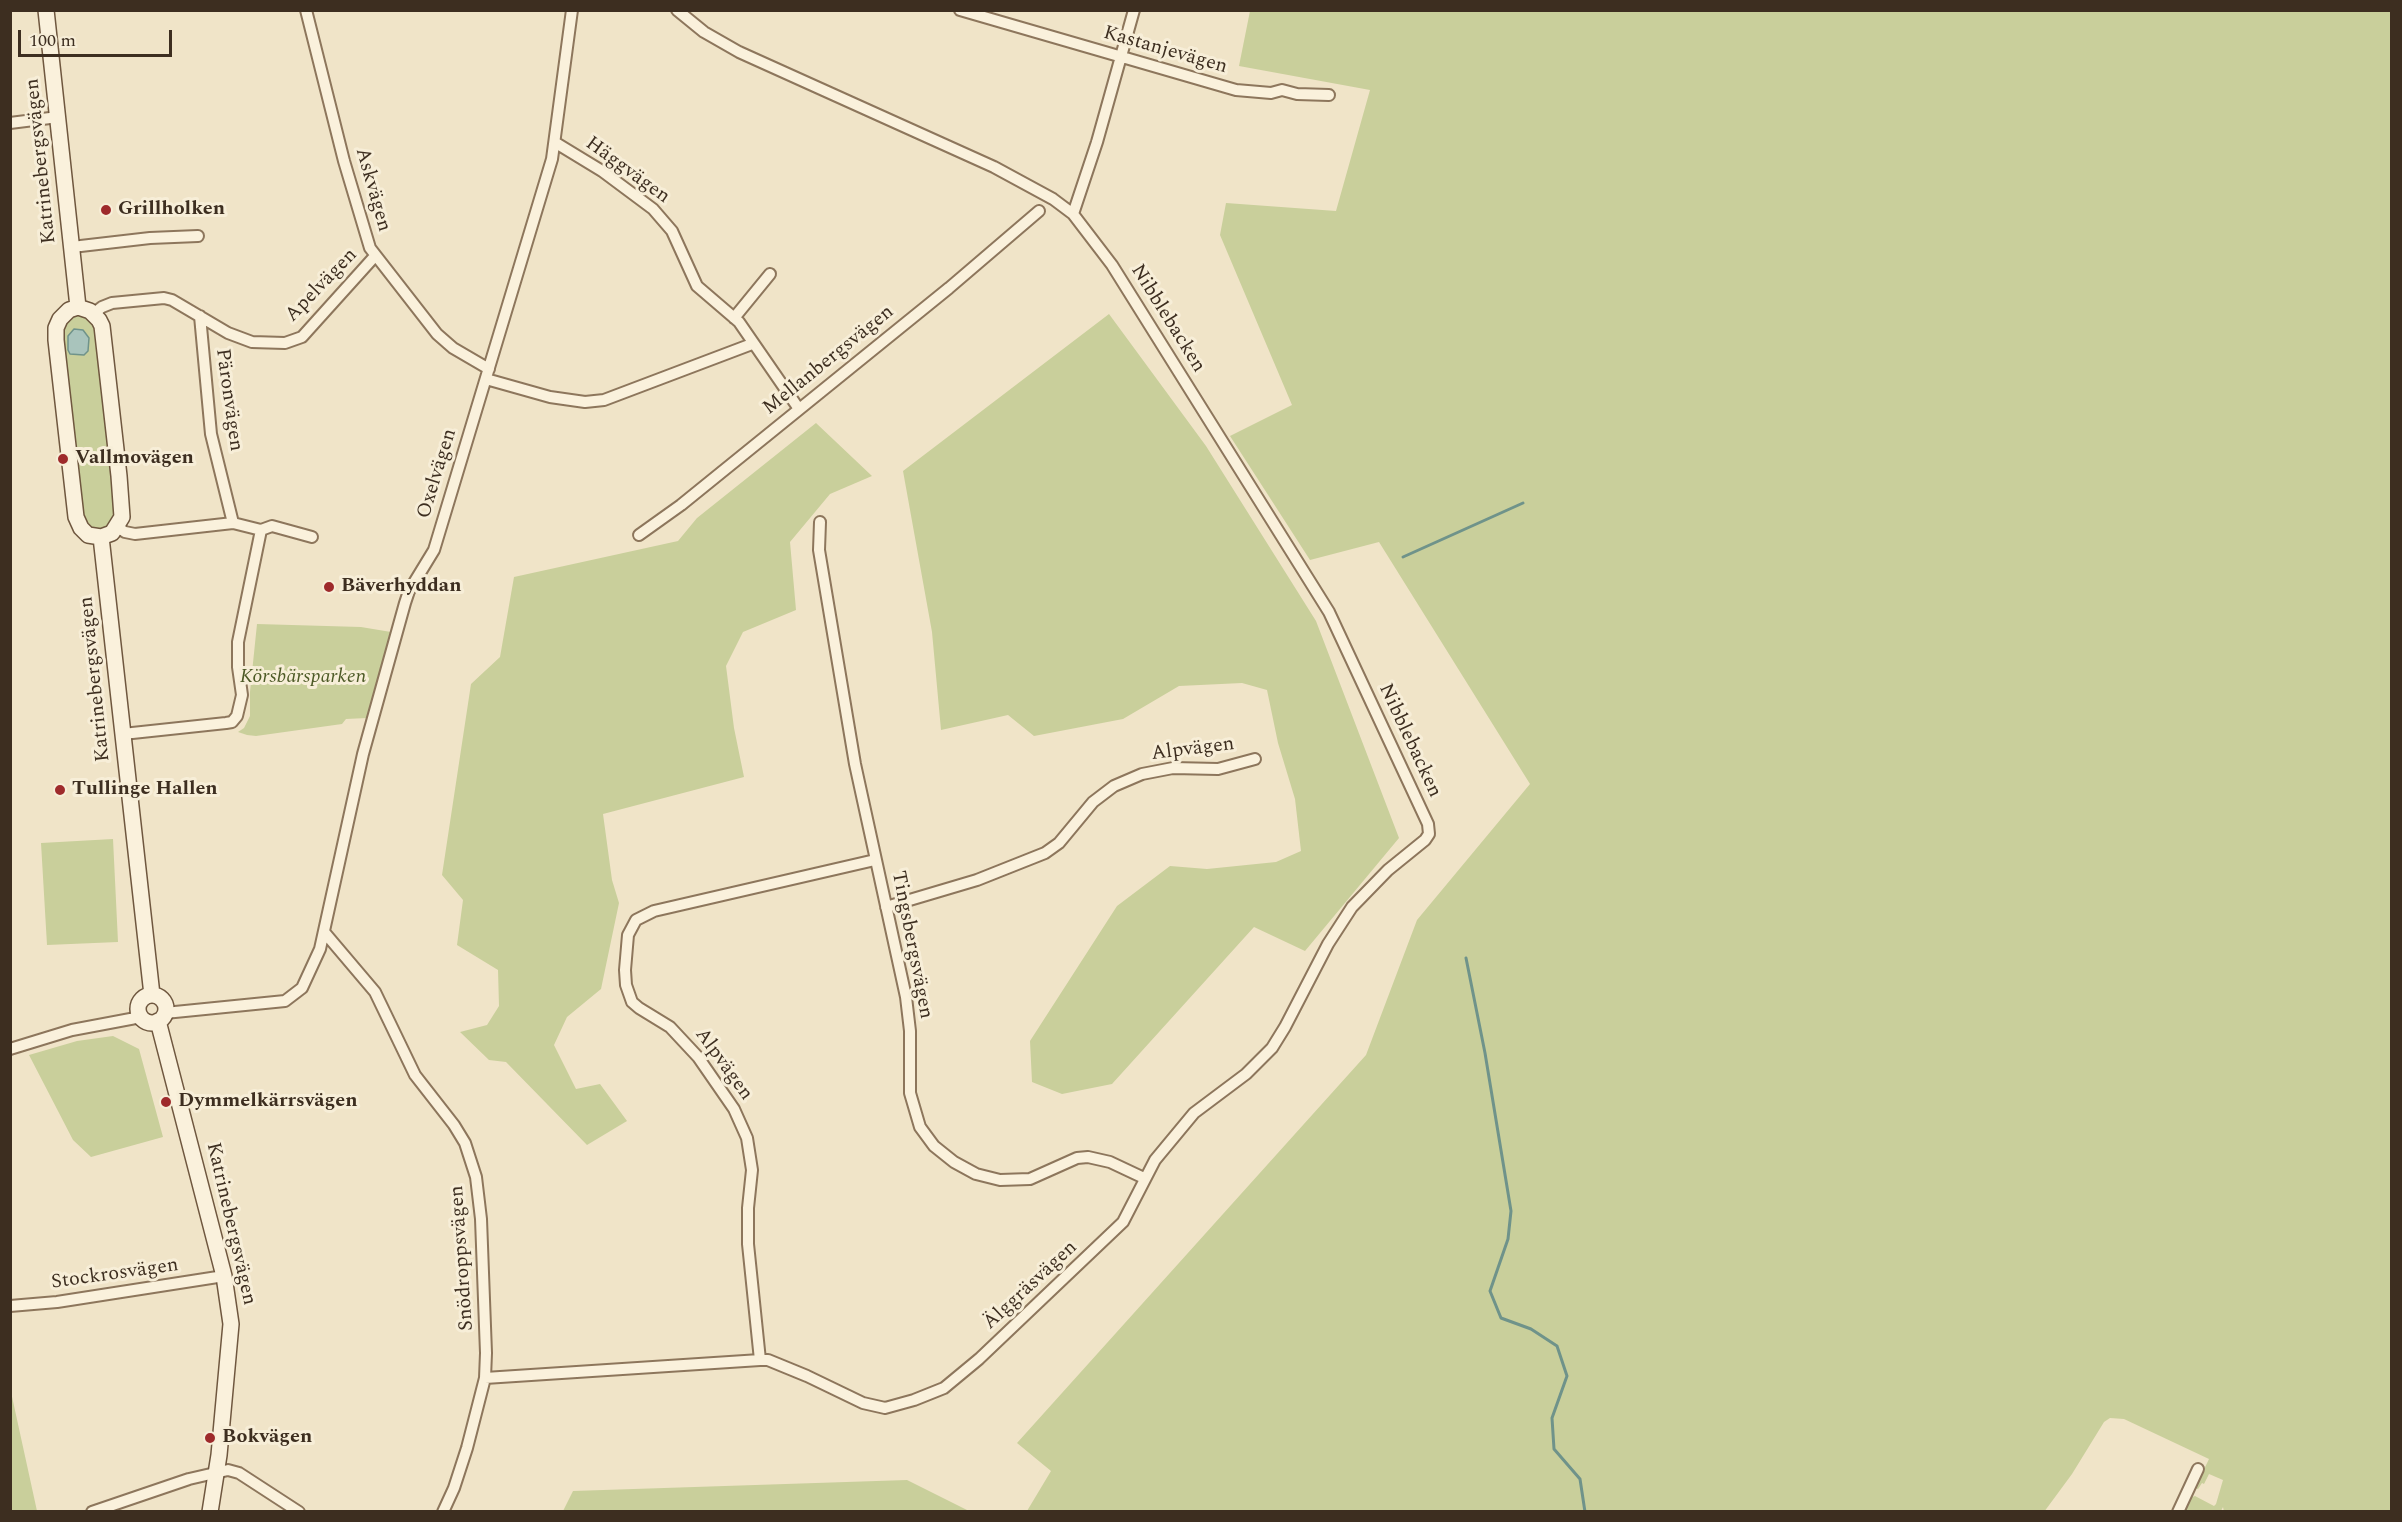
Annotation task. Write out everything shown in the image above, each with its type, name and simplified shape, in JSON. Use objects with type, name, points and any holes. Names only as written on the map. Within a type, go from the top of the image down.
[{"type":"street","name":"Katrinebergsvägen","points":[[46,10],[78,307]]},
{"type":"street","name":"Askvägen","points":[[306,10],[365,235],[375,256],[437,334],[453,348],[488,374],[550,398],[585,402],[604,400],[752,344]]},
{"type":"street","name":"Oxelvägen","points":[[324,938],[363,754],[405,603],[409,591],[434,550],[556,143],[572,10]]},
{"type":"street","name":"Nibblebacken","points":[[677,10],[704,32],[739,52],[994,167],[1053,199],[1072,214],[1112,265],[1329,612],[1428,824],[1429,834],[1425,840]]},
{"type":"street","name":"Kastanjevägen","points":[[960,10],[1236,90],[1271,93],[1282,90],[1297,94],[1329,95]]},
{"type":"street","points":[[1072,214],[1083,187],[1123,58],[1134,10]]},
{"type":"street","points":[[10,123],[58,117]]},
{"type":"street","name":"Häggvägen","points":[[556,143],[602,171],[653,209],[672,231],[697,286],[734,318],[799,409]]},
{"type":"street","name":"Mellanbergsvägen","points":[[639,535],[681,506],[949,288],[1039,211]]},
{"type":"street","points":[[72,247],[150,238],[198,236]]},
{"type":"street","name":"Apelvägen","points":[[93,314],[112,303],[164,298],[172,300],[228,333],[252,342],[285,343],[302,337],[375,256]]},
{"type":"street","points":[[734,318],[770,274]]},
{"type":"street","points":[[78,307],[93,314],[102,326],[122,517],[117,527],[108,535],[101,537],[88,535],[81,528],[76,517],[56,340],[56,328],[60,319],[69,310],[78,307]]},
{"type":"street","name":"Päronvägen","points":[[200,316],[211,434],[233,523]]},
{"type":"street","name":"Tingsbergsvägen","points":[[820,522],[819,550],[855,764],[908,1015],[912,1103],[920,1126],[934,1146],[964,1169],[1000,1180],[1030,1179],[1077,1158],[1088,1157],[1110,1162],[1144,1178]]},
{"type":"street","points":[[117,527],[135,534],[233,523],[261,530],[272,526],[312,537]]},
{"type":"street","points":[[123,734],[226,723],[237,716],[242,695],[238,667],[238,642],[261,530]]},
{"type":"street","name":"Katrinebergsvägen","points":[[101,537],[152,995]]},
{"type":"street","name":"Alpvägen","points":[[886,907],[977,880],[1045,853],[1059,843],[1093,802],[1114,786],[1142,774],[1173,768],[1218,769],[1255,759]]},
{"type":"street","name":"Älggräsvägen","points":[[485,1378],[768,1360],[863,1403],[885,1408],[944,1388],[980,1359],[1123,1222],[1155,1160],[1194,1113],[1246,1074],[1272,1048],[1352,907],[1397,861],[1425,840]]},
{"type":"street","name":"Alpvägen","points":[[760,1360],[748,1244],[748,1208],[752,1170],[747,1138],[734,1109],[698,1057],[670,1027],[632,1002],[626,986],[625,970],[628,935],[636,920],[654,911],[875,860]]},
{"type":"street","points":[[162,1017],[166,1007],[162,999],[152,995],[144,998],[138,1009],[141,1017],[149,1023],[162,1017],[285,1001],[302,988],[324,938]]},
{"type":"street","name":"Snödroppsvägen","points":[[324,938],[375,992],[416,1075],[454,1125],[471,1159],[480,1194],[485,1378],[467,1448],[454,1488],[443,1512]]},
{"type":"street","points":[[10,1049],[72,1030],[141,1017]]},
{"type":"street","name":"Katrinebergsvägen","points":[[162,1017],[224,1276],[231,1324],[217,1471],[210,1512]]},
{"type":"street","name":"Stockrosvägen","points":[[10,1306],[57,1302],[224,1276]]},
{"type":"street","points":[[2178,1512],[2198,1469]]},
{"type":"street","points":[[92,1512],[217,1471],[228,1470],[239,1473],[299,1512]]},
{"type":"green space","points":[[1250,11],[2391,11],[2391,1511],[2224,1512],[2223,1507],[2221,1511],[2184,1511],[2192,1497],[2195,1496],[2214,1506],[2216,1504],[2223,1480],[2209,1474],[2204,1484],[2202,1483],[2198,1489],[2195,1488],[2209,1459],[2124,1419],[2110,1418],[2104,1422],[2072,1474],[2044,1512],[1027,1511],[1051,1471],[1017,1443],[1366,1055],[1417,920],[1530,784],[1379,542],[1310,560],[1230,436],[1292,405],[1220,235],[1226,203],[1336,211],[1370,90],[1239,66]]},
{"type":"green space","points":[[1109,314],[1206,446],[1316,621],[1399,838],[1305,951],[1254,927],[1112,1084],[1062,1094],[1032,1082],[1030,1041],[1117,906],[1170,866],[1207,869],[1276,862],[1301,851],[1295,799],[1278,743],[1267,690],[1242,683],[1179,686],[1123,719],[1034,736],[1008,715],[941,730],[932,632],[903,471]]},
{"type":"green space","points":[[79,315],[89,320],[98,333],[116,513],[108,526],[103,529],[92,527],[83,517],[62,354],[63,327],[71,317]]},
{"type":"green space","points":[[816,423],[872,476],[830,494],[790,542],[796,610],[743,632],[726,666],[734,728],[744,777],[603,814],[612,880],[619,903],[601,989],[567,1017],[554,1045],[576,1089],[600,1084],[627,1121],[587,1145],[506,1062],[489,1060],[460,1032],[487,1025],[499,1006],[498,970],[457,945],[463,900],[442,875],[471,684],[500,657],[514,577],[678,541],[697,518]]},
{"type":"green space","name":"Körsbärsparken","points":[[257,624],[361,627],[391,632],[367,718],[346,719],[342,724],[256,736],[238,732],[244,728],[250,716],[250,692]]},
{"type":"green space","points":[[113,839],[118,942],[47,945],[41,843]]},
{"type":"green space","points":[[113,1036],[139,1049],[163,1137],[91,1157],[73,1140],[29,1055],[77,1041]]},
{"type":"green space","points":[[11,1392],[37,1511],[11,1511]]},
{"type":"green space","points":[[907,1480],[969,1511],[563,1511],[573,1491]]},
{"type":"water","points":[[74,329],[83,330],[89,338],[88,351],[84,355],[70,354],[68,350],[68,336]]},
{"type":"waterway","points":[[1403,557],[1523,503]]},
{"type":"waterway","points":[[1466,958],[1485,1053],[1511,1211],[1508,1239],[1490,1291],[1501,1318],[1531,1329],[1557,1346],[1567,1376],[1552,1418],[1554,1449],[1580,1479],[1585,1512]]},
{"type":"place","name":"Grillholken","points":[[106,210]]},
{"type":"place","name":"Vallmovägen","points":[[63,459]]},
{"type":"place","name":"Bäverhyddan","points":[[329,587]]},
{"type":"place","name":"Tullinge Hallen","points":[[60,790]]},
{"type":"place","name":"Dymmelkärrsvägen","points":[[166,1102]]},
{"type":"place","name":"Bokvägen","points":[[210,1438]]}]
